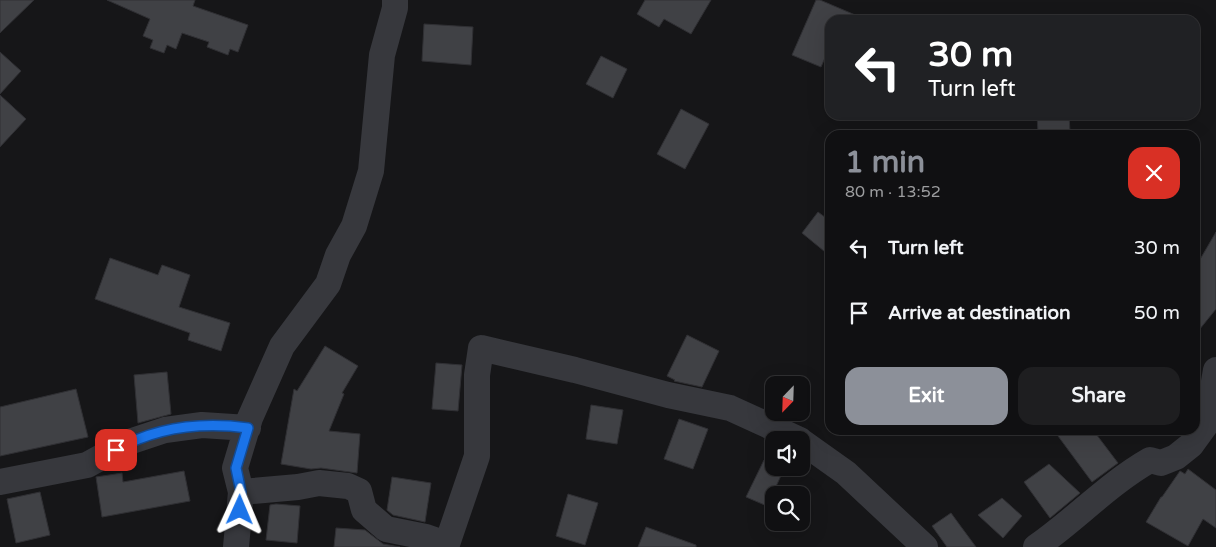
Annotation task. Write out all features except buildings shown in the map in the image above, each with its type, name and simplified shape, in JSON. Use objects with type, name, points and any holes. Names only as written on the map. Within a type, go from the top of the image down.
[{"type":"street","points":[[236,547],[241,492],[236,468],[250,418],[282,346],[328,284],[338,255],[354,226],[371,171],[382,55],[395,8],[395,0]]},
{"type":"street","points":[[241,492],[298,487],[319,483],[348,486],[359,491],[364,510],[386,530],[426,536],[446,546],[477,456],[477,375],[481,348],[575,370],[668,395],[730,408],[781,431]]},
{"type":"street","points":[[1200,432],[1206,423],[1216,370]]},
{"type":"street","points":[[0,482],[87,465],[129,442],[165,430],[202,425],[248,428]]},
{"type":"street","points":[[1036,547],[1058,532],[1132,470],[1150,460],[1161,463],[1176,458],[1191,445],[1198,435]]},
{"type":"street","points":[[810,447],[846,474],[924,547]]},
{"type":"route","points":[[116,450],[129,442],[165,430],[202,425],[248,428],[236,468],[241,492],[240,510]]}]
